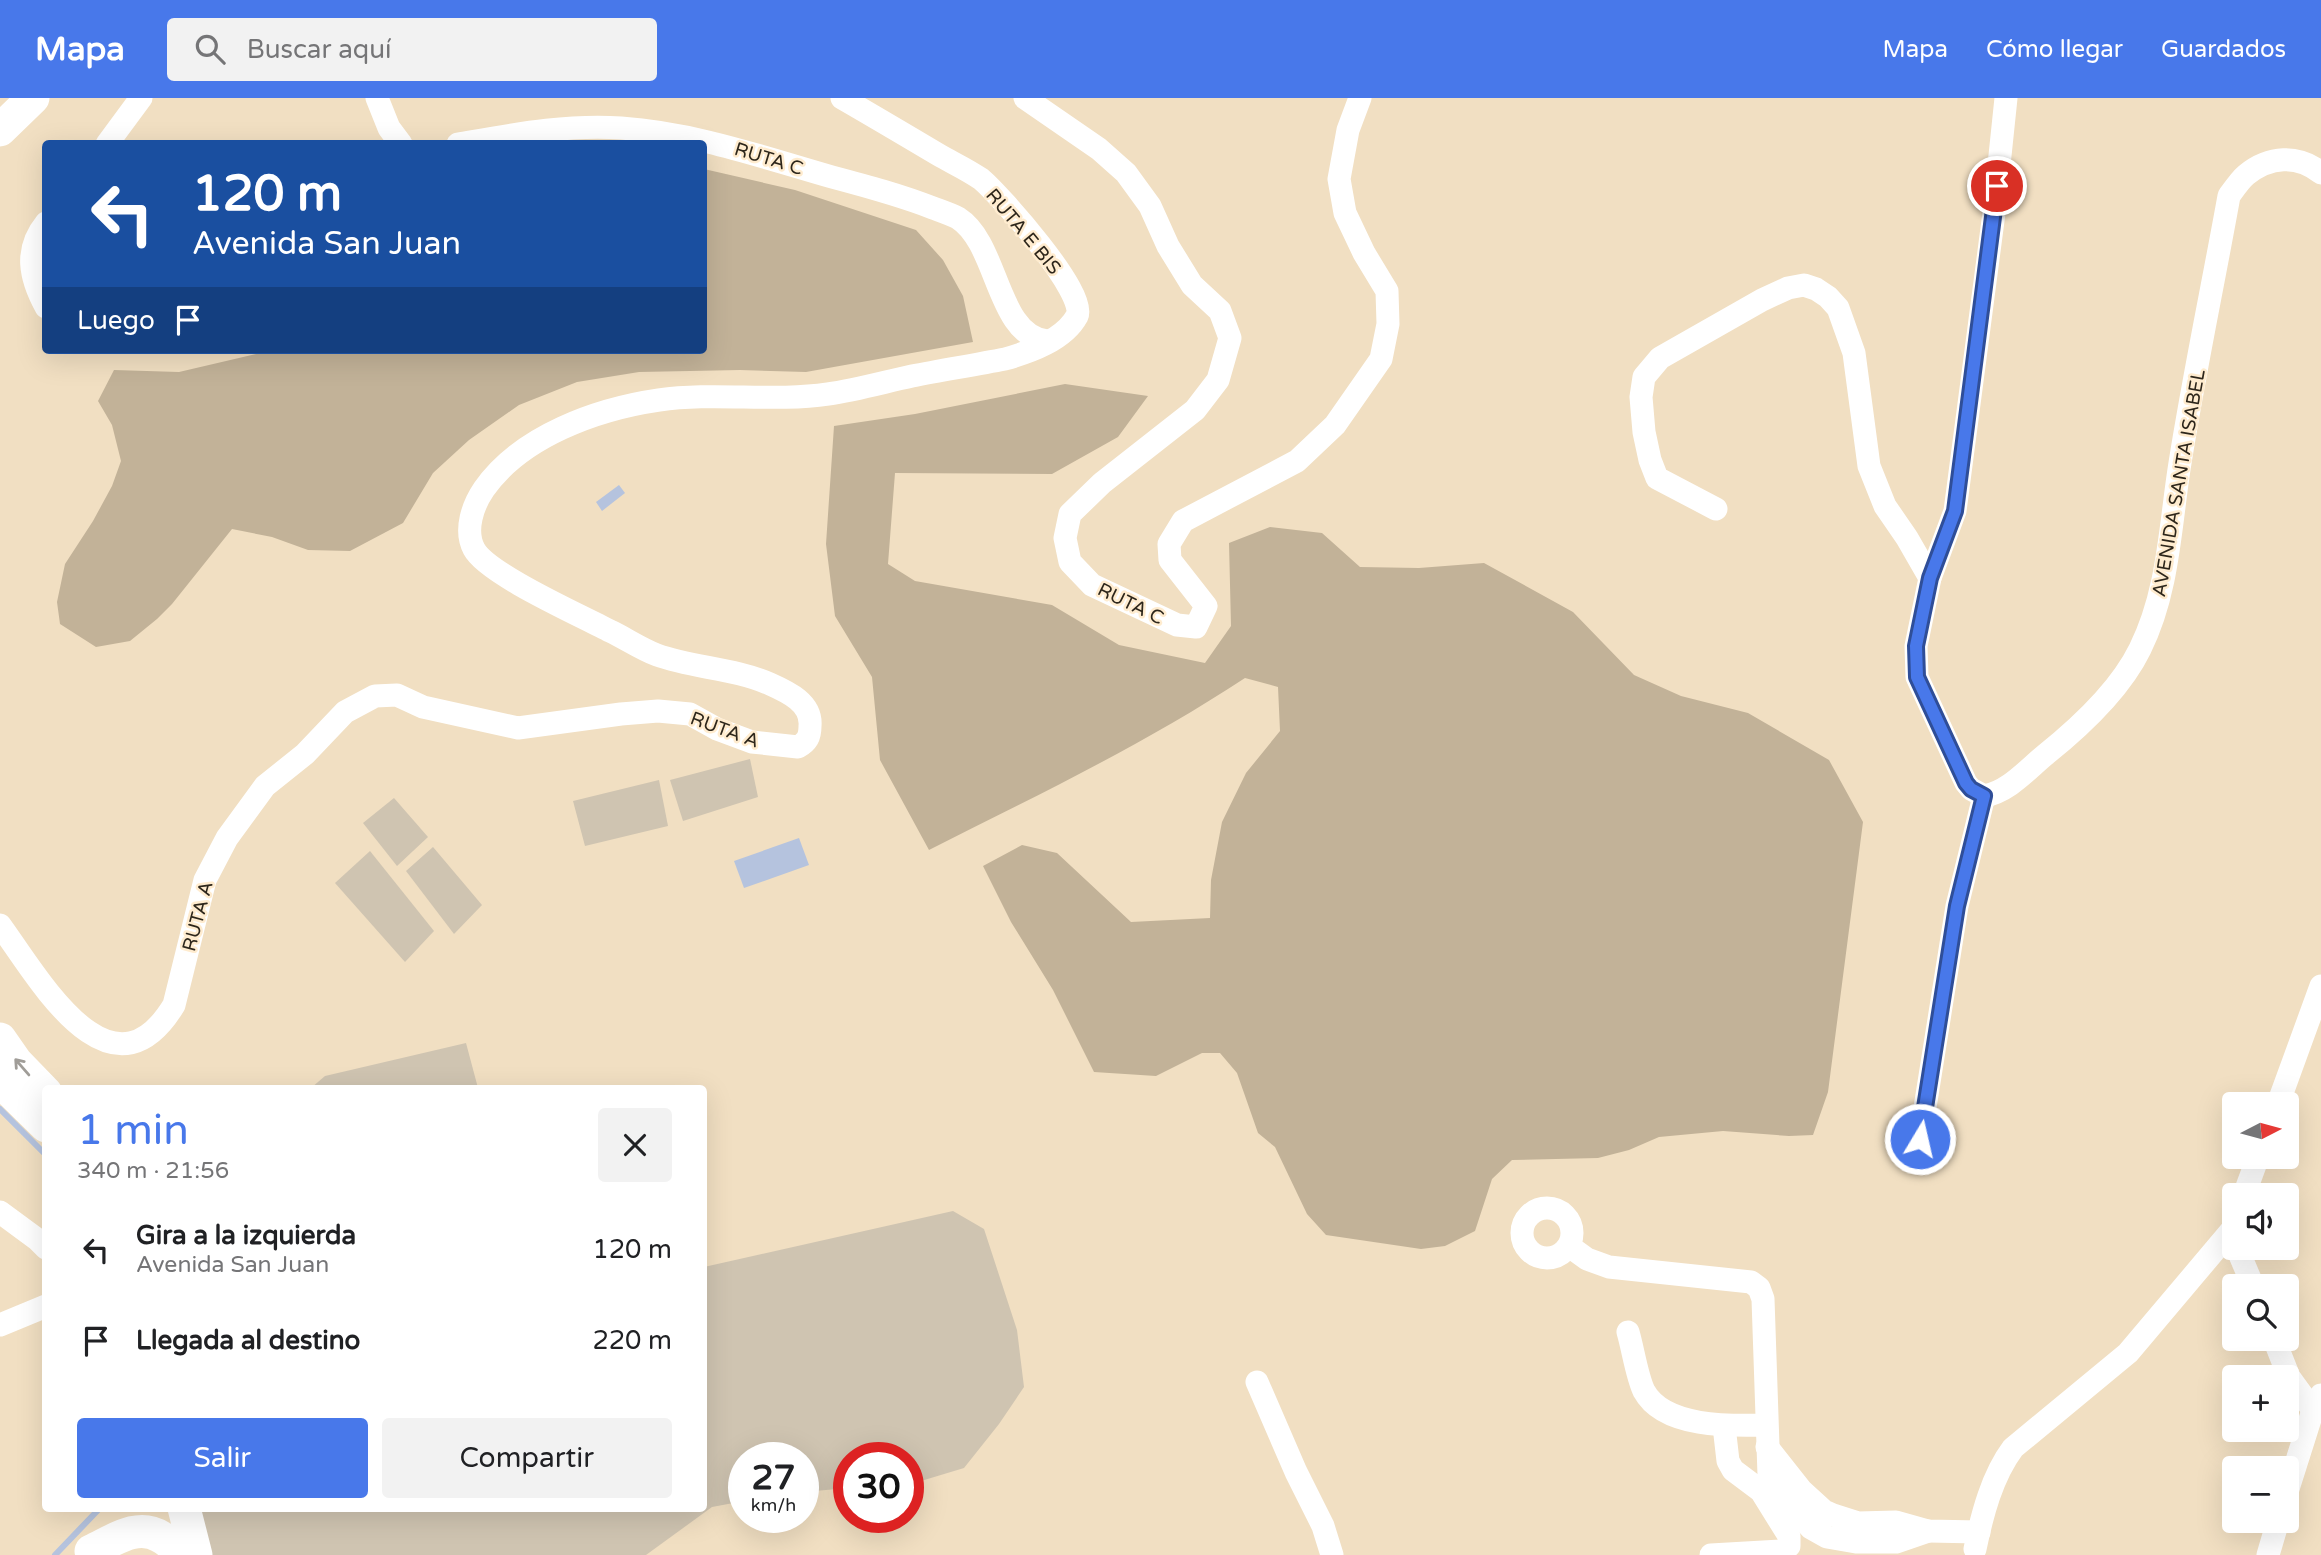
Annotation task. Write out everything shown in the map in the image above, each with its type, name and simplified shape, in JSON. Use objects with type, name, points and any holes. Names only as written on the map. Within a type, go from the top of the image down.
[{"type":"main road","points":[[0,131],[33,98]]},
{"type":"main road","points":[[0,1039],[16,1062],[42,1089]]},
{"type":"main road","points":[[0,1081],[42,1122]]},
{"type":"main road","points":[[88,1553],[120,1512]]},
{"type":"main road","points":[[185,1512],[196,1555]]},
{"type":"main road","points":[[88,1553],[135,1524],[161,1536]]},
{"type":"street","points":[[110,140],[141,98]]},
{"type":"street","points":[[377,98],[389,128],[398,140]]},
{"type":"street","name":"RUTA E BIS","points":[[842,98],[981,180],[1029,231],[1072,290],[1079,305],[1078,314],[1069,325],[1047,341]]},
{"type":"street","name":"RUTA C","points":[[1026,98],[1099,149],[1126,173],[1150,206],[1168,246],[1192,285],[1220,312],[1230,338],[1218,380],[1195,410],[1102,483],[1070,514],[1065,538],[1070,562],[1092,585],[1177,625],[1196,627],[1206,606],[1170,560],[1169,544],[1183,521],[1297,461],[1335,425],[1381,359],[1388,324],[1387,291],[1364,253],[1345,213],[1339,179],[1348,130],[1360,98]]},
{"type":"street","points":[[1920,1139],[1957,906],[1984,796],[1966,783],[1917,677],[1916,646],[1930,578],[1955,511],[1994,213],[2006,98]]},
{"type":"street","name":"RUTA C","points":[[481,140],[579,128],[621,128],[699,140]]},
{"type":"street","name":"RUTA C","points":[[707,141],[901,195],[958,218],[976,234],[1011,313],[1036,340],[1047,341]]},
{"type":"street","name":"AVENIDA SANTA ISABEL","points":[[1984,796],[2003,790],[2077,729],[2109,694],[2139,651],[2154,616],[2165,573],[2180,462],[2229,196],[2244,176],[2262,164],[2289,159],[2310,164],[2321,173]]},
{"type":"street","points":[[42,230],[31,248],[31,266],[42,296]]},
{"type":"street","points":[[1716,509],[1657,478],[1644,432],[1641,397],[1644,377],[1660,358],[1678,347],[1762,300],[1788,288],[1804,285],[1828,297],[1838,308],[1854,353],[1869,466],[1885,506],[1930,578]]},
{"type":"street","name":"RUTA A","points":[[0,925],[74,1022],[102,1040],[136,1042],[151,1034],[165,1020],[174,1004],[205,880],[227,838],[265,786],[305,754],[345,712],[375,696],[397,695],[423,707],[518,728],[621,714],[658,711],[690,714],[717,729],[752,742],[798,747],[804,744],[810,736],[811,719],[805,706],[791,695],[768,683],[657,655],[516,583],[486,561],[474,549],[471,534],[471,517],[477,498],[507,461],[531,446],[560,429],[622,408],[660,400],[827,394],[1005,359],[1031,351],[1047,341]]},
{"type":"street","points":[[2282,1092],[2321,986]]},
{"type":"street","points":[[0,1212],[42,1244]]},
{"type":"street","points":[[1569,1246],[1587,1259],[1609,1267],[1751,1282],[1759,1288],[1763,1299],[1767,1436],[1827,1537],[1856,1542],[1896,1542],[1928,1531],[1977,1541],[1996,1477],[2002,1462],[2013,1448],[2128,1353],[2222,1248]]},
{"type":"street","points":[[0,1325],[42,1308]]},
{"type":"street","points":[[1628,1332],[1644,1391],[1660,1410],[1676,1417],[1767,1436]]},
{"type":"street","points":[[2279,1351],[2289,1377],[2318,1406],[2299,1459]]},
{"type":"street","points":[[1257,1382],[1323,1526],[1332,1555]]},
{"type":"street","points":[[1711,1555],[1782,1551],[1789,1546],[1789,1536],[1761,1491],[1733,1470],[1728,1461],[1724,1426]]},
{"type":"street","points":[[2268,1555],[2274,1533]]},
{"type":"shaded area","points":[[707,170],[795,190],[916,230],[943,260],[963,296],[973,342],[806,372],[639,372],[577,382],[519,405],[469,440],[433,473],[403,523],[350,551],[308,550],[272,537],[232,529],[157,619],[130,641],[96,647],[60,624],[57,602],[65,564],[93,521],[112,486],[121,461],[112,425],[98,401],[114,370],[179,372],[256,354],[707,354]]},
{"type":"shaded area","points":[[1065,384],[1148,396],[1118,437],[1052,474],[895,473],[888,564],[915,581],[1052,605],[1119,645],[1205,663],[1231,626],[1229,543],[1270,527],[1322,533],[1360,567],[1419,568],[1484,563],[1573,612],[1634,675],[1681,696],[1748,713],[1829,760],[1863,822],[1828,1092],[1813,1135],[1723,1131],[1659,1137],[1629,1150],[1598,1158],[1512,1160],[1492,1179],[1475,1231],[1445,1246],[1421,1249],[1326,1235],[1307,1214],[1275,1147],[1258,1133],[1237,1073],[1220,1053],[1202,1053],[1156,1076],[1094,1072],[1053,990],[1011,922],[983,866],[1022,845],[1057,853],[1131,922],[1210,918],[1211,880],[1222,822],[1246,773],[1280,731],[1278,687],[1245,678],[1129,747],[929,850],[880,760],[872,677],[835,616],[826,544],[834,426],[915,414]]},
{"type":"shaded area","points":[[750,759],[758,797],[683,821],[670,780]]},
{"type":"shaded area","points":[[659,780],[668,826],[585,846],[573,801]]},
{"type":"shaded area","points":[[394,798],[428,837],[397,866],[363,823]]},
{"type":"shaded area","points":[[433,847],[482,905],[454,934],[406,871]]},
{"type":"shaded area","points":[[370,851],[434,931],[405,962],[335,883]]},
{"type":"shaded area","points":[[466,1043],[477,1085],[314,1085],[325,1076]]},
{"type":"shaded area","points":[[953,1211],[984,1229],[1017,1330],[1024,1387],[964,1468],[924,1480],[924,1442],[833,1442],[833,1489],[819,1491],[819,1442],[728,1442],[728,1504],[707,1511],[707,1266]]},
{"type":"shaded area","points":[[195,1512],[705,1512],[646,1555],[212,1555]]},
{"type":"water","points":[[619,485],[625,493],[602,511],[596,502]]},
{"type":"water","points":[[799,838],[809,865],[744,888],[734,861]]},
{"type":"waterway","points":[[0,1109],[42,1151]]},
{"type":"waterway","points":[[55,1555],[96,1512]]},
{"type":"route","points":[[1920,1139],[1957,906],[1984,796],[1966,783],[1917,677],[1916,646],[1930,578],[1955,511],[1997,186]]}]
